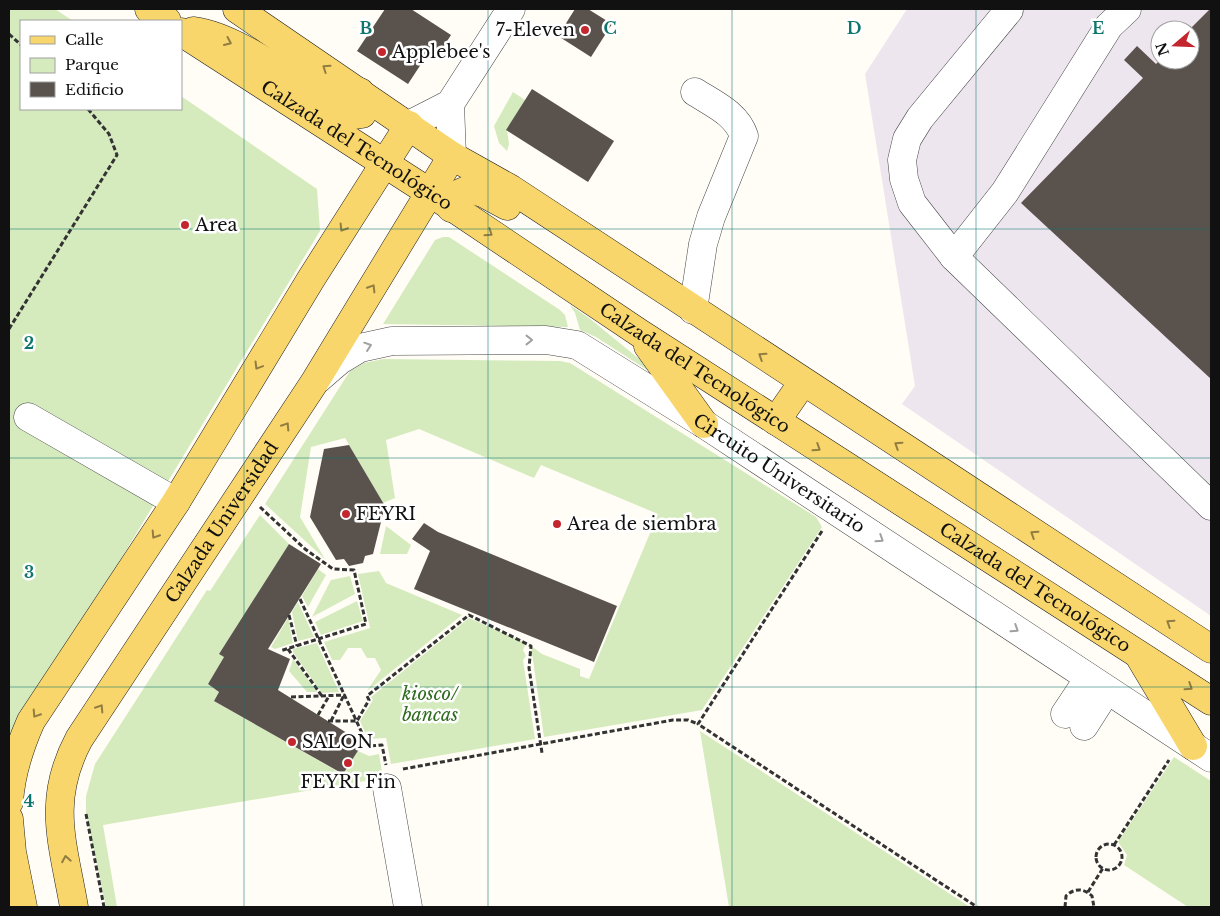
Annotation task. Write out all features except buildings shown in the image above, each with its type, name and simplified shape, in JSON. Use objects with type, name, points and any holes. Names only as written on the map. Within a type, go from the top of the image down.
[{"type":"main road","points":[[149,9],[166,20]]},
{"type":"main road","points":[[237,9],[452,156],[511,189],[1211,649]]},
{"type":"main road","points":[[182,31],[217,37],[238,46],[348,116],[362,114],[364,110],[360,92]]},
{"type":"main road","name":"Calzada del Tecnológico","points":[[182,32],[638,332],[1211,701]]},
{"type":"main road","points":[[9,802],[11,777],[19,747],[31,721],[176,502],[311,279],[409,125]]},
{"type":"main road","name":"Calzada Universidad","points":[[74,907],[58,807],[61,783],[68,760],[84,731],[314,383],[440,201],[452,156]]},
{"type":"main road","points":[[440,201],[469,189],[482,193],[548,229],[567,226]]},
{"type":"main road","points":[[638,332],[704,424]]},
{"type":"main road","points":[[776,421],[803,382]]},
{"type":"main road","points":[[1138,654],[1192,752]]},
{"type":"main road","points":[[9,819],[12,852],[24,907]]},
{"type":"street","points":[[409,125],[450,104],[511,9]]},
{"type":"street","points":[[954,257],[1005,192],[1109,26],[1127,9]]},
{"type":"street","points":[[1009,10],[920,118],[907,139],[902,160],[904,179],[912,203],[954,257],[1211,506]]},
{"type":"street","points":[[693,310],[703,244],[711,217],[744,136],[741,126],[733,116],[695,92]]},
{"type":"street","points":[[450,104],[452,156]]},
{"type":"street","name":"Circuito Universitario","points":[[314,383],[340,360],[374,343],[392,341],[546,340],[577,345],[704,424],[1098,684],[1192,752]]},
{"type":"street","points":[[28,417],[176,502]]},
{"type":"street","points":[[1075,720],[1098,684]]},
{"type":"street","points":[[390,777],[408,907]]},
{"type":"path","points":[[9,34],[20,44]]},
{"type":"path","points":[[9,329],[118,155],[109,134],[89,110]]},
{"type":"path","points":[[254,514],[264,498]]},
{"type":"path","points":[[259,506],[305,549],[333,569],[354,570],[366,624],[280,651]]},
{"type":"path","points":[[698,724],[825,528]]},
{"type":"path","points":[[300,599],[368,746],[382,746],[390,777],[541,745],[674,720],[688,720],[698,724],[977,907]]},
{"type":"path","points":[[289,615],[297,646]]},
{"type":"path","points":[[357,721],[369,700],[368,696],[469,615],[530,646],[529,668],[542,753]]},
{"type":"path","points":[[288,649],[322,696]]},
{"type":"path","points":[[318,715],[329,695]]},
{"type":"path","points":[[291,697],[345,695]]},
{"type":"path","points":[[345,695],[330,721],[357,721]]},
{"type":"path","points":[[1114,845],[1192,752]]},
{"type":"path","points":[[86,805],[104,907]]},
{"type":"path","points":[[1105,845],[1114,845],[1122,854],[1120,863],[1114,869],[1102,868],[1097,861],[1097,853],[1105,845]]},
{"type":"path","points":[[1088,892],[1102,868]]},
{"type":"path","points":[[1065,907],[1064,901],[1070,893],[1079,890],[1088,892],[1094,900],[1094,907]]},
{"type":"shaded area","points":[[907,9],[1211,9],[1211,616],[902,404],[915,386],[865,74]]},
{"type":"green space","points":[[9,9],[55,9],[72,20],[20,20],[20,110],[182,110],[182,97],[317,189],[320,231],[9,743]]},
{"type":"green space","points":[[513,92],[525,100],[507,130],[509,144],[507,151],[499,143],[494,126]]},
{"type":"green space","points":[[449,237],[560,310],[565,315],[568,327],[383,324],[435,240]]},
{"type":"green space","points":[[570,305],[589,318],[660,376],[658,377],[596,337],[580,330],[575,313]]},
{"type":"green space","points":[[383,359],[560,361],[570,363],[816,517],[822,527],[702,710],[544,737],[531,646],[542,654],[580,669],[580,676],[589,679],[658,514],[541,465],[534,478],[419,429],[386,440],[395,498],[383,503],[345,438],[311,447],[300,517],[325,559],[265,504],[350,371],[364,363]]},
{"type":"green space","points":[[260,515],[289,544],[219,654],[224,657],[208,684],[219,692],[214,701],[342,774],[358,751],[369,756],[379,754],[383,778],[103,825],[117,907],[106,907],[86,813],[86,796],[95,764],[207,590],[210,591]]},
{"type":"green space","points":[[386,526],[411,545],[407,554],[380,554]]},
{"type":"green space","points":[[318,569],[326,575],[308,607],[302,596]]},
{"type":"green space","points":[[379,571],[386,583],[462,615],[367,691],[381,670],[375,658],[367,658],[361,648],[348,648],[340,660],[332,660],[324,642],[370,628],[358,574]]},
{"type":"green space","points":[[350,576],[355,594],[312,617],[331,580]]},
{"type":"green space","points":[[357,601],[363,621],[321,635],[315,622]]},
{"type":"green space","points":[[298,602],[314,637],[298,641],[292,612]]},
{"type":"green space","points":[[288,618],[293,643],[275,649],[271,647]]},
{"type":"green space","name":"kiosco/ bancas","points":[[469,618],[526,643],[523,650],[526,656],[523,660],[535,739],[391,764],[386,738],[368,739],[360,721],[373,700],[371,697]]},
{"type":"green space","points":[[317,643],[339,692],[322,693],[293,652],[293,649]]},
{"type":"green space","points":[[293,659],[317,692],[307,692],[289,671]]},
{"type":"green space","points":[[700,731],[970,907],[729,907]]},
{"type":"green space","points":[[1174,757],[1211,781],[1211,907],[1188,907],[1124,865],[1127,855],[1118,842]]},
{"type":"place","name":"7-Eleven","points":[[585,30]]},
{"type":"place","name":"Applebee's","points":[[382,52]]},
{"type":"place","name":"Area","points":[[185,225]]},
{"type":"place","name":"FEYRI","points":[[346,514]]},
{"type":"place","name":"Area de siembra","points":[[557,524]]},
{"type":"place","name":"SALON","points":[[292,742]]},
{"type":"place","name":"FEYRI Fin","points":[[348,763]]}]
